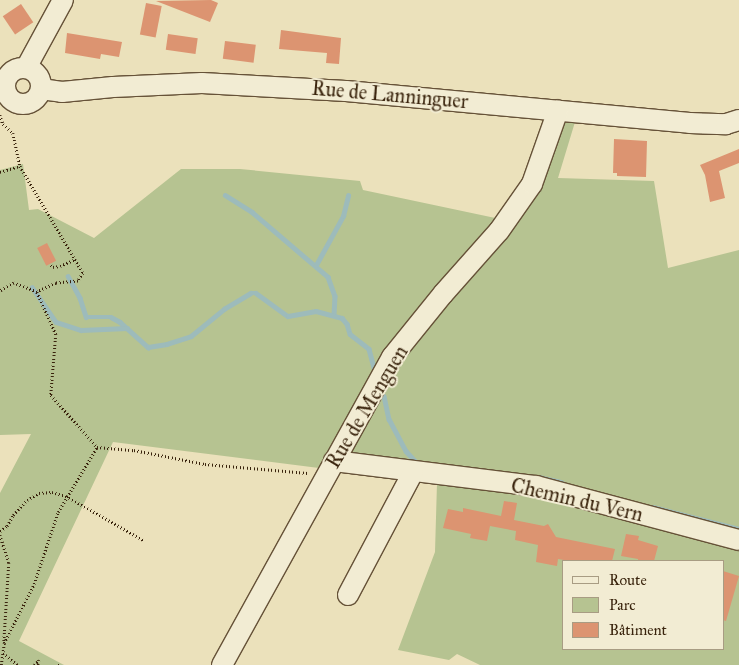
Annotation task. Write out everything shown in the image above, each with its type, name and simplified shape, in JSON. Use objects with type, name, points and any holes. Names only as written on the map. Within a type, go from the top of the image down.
[{"type":"street","points":[[13,66],[38,75],[41,89],[40,94],[31,102],[3,105],[6,81],[13,66],[63,0]]},
{"type":"street","name":"Rue de Lanninguer","points":[[41,89],[62,92],[113,87],[211,83],[346,91],[690,123],[726,124],[739,120]]},
{"type":"street","name":"Rue de Menguen","points":[[222,665],[392,357],[443,294],[499,231],[532,184],[558,110]]},
{"type":"street","name":"Chemin du Vern","points":[[334,461],[536,486],[739,540]]},
{"type":"street","points":[[348,594],[413,472]]},
{"type":"path","points":[[0,290],[14,283],[37,292],[62,282],[78,281],[83,273],[20,166],[13,133],[3,124],[3,105]]},
{"type":"path","points":[[0,172],[20,166]]},
{"type":"path","points":[[51,265],[53,267],[60,266],[76,259]]},
{"type":"path","points":[[37,292],[56,334],[50,395],[96,447],[134,450],[205,464],[307,473],[324,479]]},
{"type":"path","points":[[4,644],[34,584],[58,512],[96,447]]},
{"type":"path","points":[[0,531],[7,526],[13,515],[27,500],[39,492],[52,492],[66,496],[143,540]]},
{"type":"path","points":[[0,535],[9,562],[4,644],[0,665]]},
{"type":"path","points":[[3,653],[18,665]]},
{"type":"path","points":[[34,665],[39,660],[38,665]]},
{"type":"green space","points":[[575,122],[558,178],[654,181],[668,268],[739,250],[739,665],[480,665],[457,654],[449,660],[398,650],[435,552],[437,483],[113,442],[19,641],[64,665],[0,665],[0,493],[31,434],[0,435],[0,170],[23,164],[29,210],[38,209],[94,238],[181,169],[240,169],[360,181],[363,190],[500,219],[522,195],[553,124]]},
{"type":"building","points":[[211,0],[218,3],[210,22],[156,1]]},
{"type":"building","points":[[146,3],[162,6],[156,37],[140,34]]},
{"type":"building","points":[[21,4],[33,22],[15,35],[3,16]]},
{"type":"building","points":[[281,30],[341,38],[339,64],[326,63],[327,53],[279,49]]},
{"type":"building","points":[[67,33],[122,42],[119,57],[101,54],[100,59],[65,53]]},
{"type":"building","points":[[168,34],[198,38],[195,54],[166,50]]},
{"type":"building","points":[[225,41],[256,45],[254,63],[223,59]]},
{"type":"building","points":[[614,139],[647,141],[646,177],[617,176],[617,173],[613,173]]},
{"type":"building","points":[[739,149],[739,163],[719,171],[725,198],[710,202],[705,175],[700,165]]},
{"type":"building","points":[[47,243],[56,261],[46,266],[37,248]]},
{"type":"building","points":[[504,501],[517,503],[514,520],[544,526],[548,524],[556,537],[615,549],[612,560],[558,559],[557,566],[536,562],[538,545],[515,540],[516,531],[490,526],[487,541],[470,538],[471,534],[443,528],[448,509],[463,512],[463,508],[501,516]]},
{"type":"building","points":[[626,534],[639,536],[638,540],[658,546],[654,560],[638,560],[621,556]]},
{"type":"building","points":[[724,571],[739,576],[726,621],[724,620]]},
{"type":"waterway","points":[[225,195],[252,212],[328,277],[335,296],[334,315]]},
{"type":"waterway","points":[[316,265],[343,216],[348,196]]},
{"type":"waterway","points":[[68,276],[80,298],[86,317],[111,317],[120,322],[148,347],[167,344],[191,336],[224,309],[251,293],[256,293],[288,316],[316,311],[342,318],[347,324],[350,334],[369,349],[375,372]]},
{"type":"waterway","points":[[32,287],[56,322],[81,330],[127,328]]},
{"type":"waterway","points":[[384,396],[389,419],[406,451],[419,465]]},
{"type":"waterway","points":[[539,477],[561,482]]},
{"type":"waterway","points":[[653,507],[739,529]]}]
